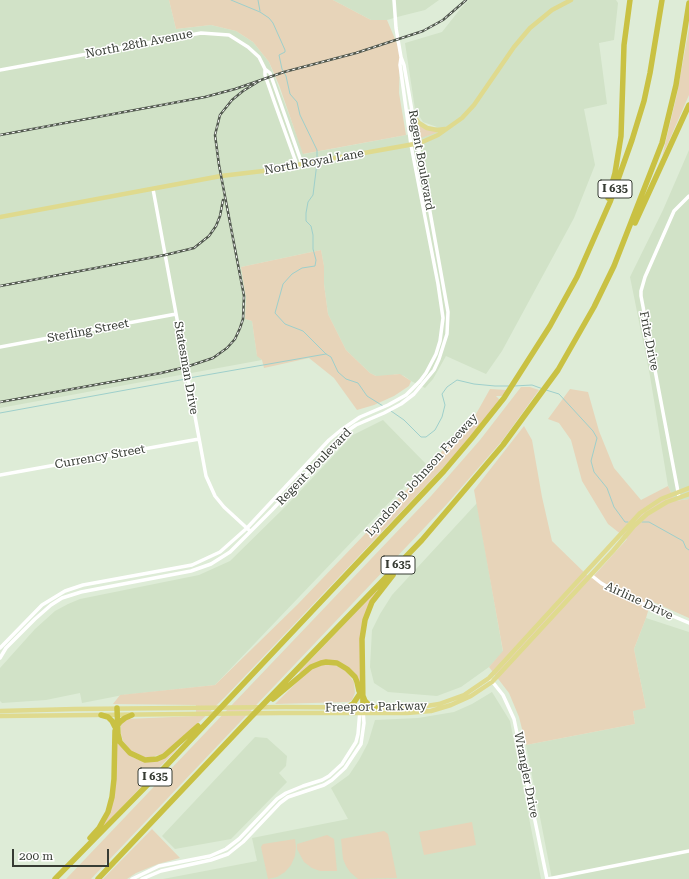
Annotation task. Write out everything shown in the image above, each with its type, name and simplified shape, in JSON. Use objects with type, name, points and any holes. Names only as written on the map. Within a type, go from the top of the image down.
[{"type":"highway","points":[[591,247],[611,190],[618,160],[622,127],[624,46],[630,0]]},
{"type":"highway","name":"Lyndon B Johnson Freeway","points":[[55,879],[164,768],[444,471],[504,398],[528,363],[550,326],[591,247],[616,186],[644,101],[652,66],[662,0]]},
{"type":"highway","name":"I 635","points":[[98,879],[251,717],[422,540],[456,501],[471,481],[504,445],[558,370],[594,307],[614,266],[662,143],[676,85],[689,3]]},
{"type":"highway","points":[[614,266],[689,105]]},
{"type":"highway","points":[[361,710],[362,639],[368,611],[378,594],[422,540]]},
{"type":"highway","points":[[251,717],[306,670],[326,662],[338,663],[352,673],[365,701],[369,705],[375,707]]},
{"type":"highway","points":[[101,715],[108,717],[112,721],[116,727],[120,742],[130,754],[139,759],[157,759],[172,750],[247,679]]},
{"type":"highway","points":[[347,707],[354,704],[361,695]]},
{"type":"highway","points":[[60,874],[99,828],[108,812],[114,790],[116,712]]},
{"type":"highway","points":[[116,727],[125,718],[132,715]]},
{"type":"main road","name":"North Royal Lane","points":[[0,218],[221,176],[263,171],[411,145],[434,137],[448,129],[473,107],[514,47],[530,28],[552,10],[571,0]]},
{"type":"main road","points":[[413,115],[419,123],[427,128],[437,130],[448,129]]},
{"type":"main road","name":"Freeport Parkway","points":[[0,716],[101,715],[116,712],[132,715],[280,713],[361,710],[406,713],[459,702],[491,680],[618,540],[654,510],[689,488]]},
{"type":"main road","name":"Freeport Parkway","points":[[618,540],[631,521],[648,507],[661,499],[678,494],[689,494]]},
{"type":"main road","name":"Freeport Parkway","points":[[0,709],[6,711],[116,712],[197,708],[347,707],[361,710],[375,707],[435,708]]},
{"type":"street","name":"Regent Boulevard","points":[[0,648],[42,605],[65,591],[84,585],[192,565],[220,552],[247,528],[329,440],[360,417],[407,396],[421,387],[434,370],[440,357],[447,334],[448,312],[404,64],[396,28],[394,0]]},
{"type":"street","name":"North 28th Avenue","points":[[0,70],[201,33],[223,34],[240,40],[258,57],[270,73],[299,165]]},
{"type":"street","name":"Regent Boulevard","points":[[0,658],[6,648],[35,619],[51,605],[62,598],[81,592],[199,568],[211,564],[230,552],[294,487],[343,434],[356,425],[392,410],[407,396],[426,373],[436,354],[442,333],[443,318],[438,284],[411,145],[400,65],[401,56]]},
{"type":"street","points":[[266,69],[265,75],[274,102],[299,165]]},
{"type":"street","points":[[274,102],[279,99]]},
{"type":"street","name":"Statesman Drive","points":[[153,189],[206,476],[212,490],[224,507],[250,532]]},
{"type":"street","name":"Fritz Drive","points":[[678,494],[641,291],[645,277],[672,215],[679,204],[689,196]]},
{"type":"street","name":"Sterling Street","points":[[0,348],[176,314]]},
{"type":"street","points":[[418,384],[421,387]]},
{"type":"street","name":"Currency Street","points":[[0,475],[199,438]]},
{"type":"street","points":[[290,483],[294,487]]},
{"type":"street","name":"Airline Drive","points":[[589,572],[601,583],[618,592],[689,623]]},
{"type":"street","name":"Wrangler Drive","points":[[491,680],[503,695],[514,719],[547,879]]},
{"type":"street","points":[[132,879],[159,866],[218,853],[233,845],[277,799],[299,787],[322,780],[329,776],[342,764],[356,742],[361,710]]},
{"type":"street","points":[[142,879],[172,867],[211,860],[236,849],[280,803],[288,797],[332,780],[345,768],[361,744],[364,723],[361,710]]},
{"type":"street","points":[[286,793],[288,797]]},
{"type":"street","points":[[255,822],[259,825]]},
{"type":"street","points":[[547,879],[689,851]]},
{"type":"shaded area","points":[[0,0],[169,0],[176,29],[211,25],[236,31],[253,42],[269,62],[304,154],[406,135],[437,127],[423,122],[415,109],[405,43],[442,32],[469,0],[616,0],[618,3],[614,40],[599,43],[607,104],[584,109],[595,165],[574,218],[502,351],[486,374],[446,356],[433,379],[425,388],[404,376],[397,374],[384,377],[376,376],[370,373],[346,350],[328,314],[324,284],[324,266],[321,250],[241,267],[246,298],[245,319],[252,321],[257,355],[262,360],[0,408]]},
{"type":"shaded area","points":[[169,0],[333,0],[371,20],[387,20],[400,51],[399,93],[406,135],[303,154],[279,85],[269,62],[253,42],[236,31],[211,25],[176,29]]},
{"type":"shaded area","points":[[333,0],[439,0],[425,10],[387,20],[371,20]]},
{"type":"shaded area","points":[[689,28],[689,95],[662,157],[677,94]]},
{"type":"shaded area","points":[[416,123],[438,132],[418,139]]},
{"type":"shaded area","points":[[689,150],[689,499],[675,501],[668,486],[650,376],[630,277],[663,210]]},
{"type":"shaded area","points":[[321,250],[324,266],[324,284],[328,314],[346,350],[370,373],[376,376],[400,374],[411,381],[409,386],[394,396],[374,405],[357,410],[334,378],[309,358],[264,368],[262,360],[257,356],[252,321],[245,319],[246,298],[241,267]]},
{"type":"shaded area","points":[[521,387],[530,387],[539,390],[502,441],[446,505],[91,879],[66,879],[431,496],[480,440]]},
{"type":"shaded area","points":[[490,389],[507,390],[502,396],[496,396],[500,400],[454,456],[225,697],[187,734],[163,754],[144,757],[132,752],[123,741],[121,734],[121,725],[126,719],[196,716],[196,705],[113,704],[120,695],[215,685],[298,604],[387,511],[476,414]]},
{"type":"shaded area","points":[[570,389],[588,392],[599,431],[614,468],[641,500],[668,486],[675,501],[689,499],[689,618],[651,601],[634,649],[646,708],[633,711],[635,724],[526,745],[519,717],[509,693],[489,667],[503,651],[474,490],[524,426],[532,440],[542,497],[552,541],[591,579],[627,539],[608,524],[582,481],[571,440],[559,423],[548,419]]},
{"type":"shaded area","points":[[383,420],[426,464],[215,685],[123,695],[82,703],[80,693],[46,700],[2,703],[0,701],[0,668],[35,629],[55,611],[80,599],[199,575],[230,561],[287,505],[353,435]]},
{"type":"shaded area","points":[[477,503],[503,652],[489,667],[461,687],[437,696],[388,692],[374,683],[370,667],[372,630],[392,595]]},
{"type":"shaded area","points":[[376,591],[362,621],[360,689],[353,672],[326,660],[300,673],[299,672]]},
{"type":"shaded area","points":[[646,618],[689,632],[689,879],[552,879],[526,745],[635,724],[633,710],[646,708],[634,649]]},
{"type":"shaded area","points":[[333,664],[345,670],[354,682],[355,693],[352,700],[348,702],[275,704],[309,670],[318,665]]},
{"type":"shaded area","points":[[492,692],[510,721],[541,879],[163,879],[257,861],[252,838],[348,819],[331,788],[349,775],[359,760],[368,743],[375,720],[418,718],[454,712],[472,704]]},
{"type":"shaded area","points":[[116,737],[129,755],[143,761],[150,761],[176,748],[177,749],[101,829],[110,811]]},
{"type":"shaded area","points":[[255,737],[267,738],[287,756],[286,766],[279,773],[287,782],[231,839],[175,849],[162,836]]},
{"type":"shaded area","points":[[472,822],[476,845],[424,855],[419,832]]},
{"type":"shaded area","points":[[152,829],[180,858],[158,864],[136,873],[127,879],[103,879]]},
{"type":"shaded area","points":[[384,831],[388,834],[397,878],[358,879],[350,872],[343,859],[341,839]]},
{"type":"shaded area","points":[[327,835],[334,839],[337,871],[320,871],[312,868],[304,862],[297,849],[297,844]]},
{"type":"shaded area","points":[[295,839],[295,856],[291,865],[285,872],[277,877],[268,879],[261,847],[263,844]]},
{"type":"waterway","points":[[231,0],[260,12],[269,18],[273,23],[285,50],[285,52],[279,55],[290,94],[297,102],[300,115],[317,150],[317,160]]},
{"type":"waterway","points":[[258,0],[260,11]]},
{"type":"waterway","points":[[317,163],[313,195],[308,202],[306,213],[306,221],[311,226],[313,235],[313,249],[316,260],[315,266],[302,268],[292,274],[283,284],[275,313],[285,324],[303,331],[326,354],[331,357],[338,372],[346,379],[358,383],[367,396],[383,406]]},
{"type":"waterway","points":[[189,378],[326,354]]},
{"type":"waterway","points":[[0,413],[186,379]]},
{"type":"waterway","points":[[391,411],[404,420],[421,437],[426,437],[435,430],[442,417],[445,405],[442,394],[447,387],[457,380],[474,384],[509,386]]},
{"type":"waterway","points":[[514,386],[532,385],[543,389]]},
{"type":"waterway","points":[[546,390],[559,394],[593,431],[597,438],[591,461],[594,472],[607,488],[614,507],[625,522],[628,522]]},
{"type":"waterway","points":[[642,522],[649,522],[683,541],[686,548],[689,550]]},
{"type":"railway","points":[[0,135],[205,97],[235,89],[284,72],[356,53],[423,31],[443,20],[466,0]]},
{"type":"railway","points":[[0,402],[161,373],[186,367],[213,358],[227,348],[235,339],[243,319],[244,296],[219,165],[215,135],[220,115],[232,100],[261,80]]},
{"type":"railway","points":[[0,286],[165,255],[194,248],[209,236],[216,226],[220,216],[223,200]]}]
